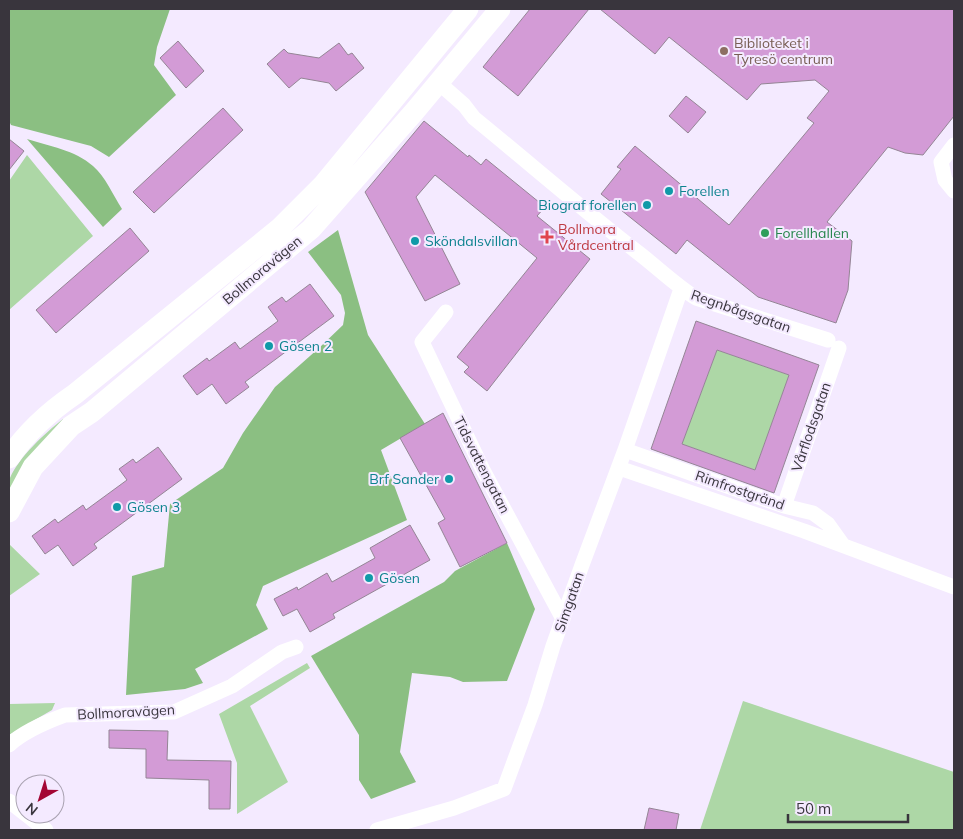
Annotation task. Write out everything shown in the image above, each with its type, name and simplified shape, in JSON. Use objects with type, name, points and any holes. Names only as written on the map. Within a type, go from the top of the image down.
[{"type":"street","name":"Bollmoravägen","points":[[9,458],[15,449],[56,407],[75,394],[280,228],[323,185],[468,9]]},
{"type":"street","name":"Bollmoravägen","points":[[9,512],[33,467],[71,426],[92,412],[311,229],[439,83],[500,9]]},
{"type":"street","points":[[419,68],[439,83]]},
{"type":"street","name":"Regnbågsgatan","points":[[439,83],[464,105],[474,118],[599,222],[666,274],[681,289],[696,298],[833,344]]},
{"type":"street","points":[[954,145],[941,162],[945,180],[954,191]]},
{"type":"street","name":"Simgatan","points":[[377,830],[454,808],[504,788],[681,289]]},
{"type":"street","name":"Tidsvattengatan","points":[[446,312],[422,342],[483,470],[563,619]]},
{"type":"street","name":"Vårflodsgatan","points":[[784,506],[833,344]]},
{"type":"street","points":[[75,394],[92,412]]},
{"type":"street","name":"Rimfrostgränd","points":[[625,450],[784,506],[812,513],[828,524],[844,545]]},
{"type":"street","name":"Rimfrostgränd","points":[[619,468],[844,545],[954,587]]},
{"type":"street","name":"Bollmoravägen","points":[[9,744],[53,719],[65,715],[174,712],[232,686],[282,652],[296,647]]},
{"type":"street","points":[[9,801],[46,830]]},
{"type":"green space","points":[[9,9],[170,9],[157,47],[154,65],[176,95],[109,157],[91,146],[11,125],[9,121]]},
{"type":"green space","points":[[27,139],[62,149],[78,156],[93,166],[109,186],[122,209],[103,227]]},
{"type":"green space","points":[[27,155],[93,236],[9,310],[9,181]]},
{"type":"green space","points":[[338,230],[368,335],[425,424],[381,450],[407,520],[263,586],[256,605],[268,629],[195,669],[203,683],[185,689],[126,695],[132,576],[164,567],[170,504],[223,468],[243,433],[275,387],[343,325],[345,313],[341,295],[308,252]]},
{"type":"green space","points":[[717,350],[789,375],[755,470],[682,444]]},
{"type":"green space","points":[[63,419],[66,423],[9,493],[9,480],[14,470],[41,438]]},
{"type":"green space","points":[[507,543],[535,609],[507,681],[463,682],[450,677],[412,673],[400,752],[416,782],[371,799],[359,780],[359,735],[311,656],[444,582],[455,571]]},
{"type":"green space","points":[[9,544],[40,574],[9,596]]},
{"type":"green space","points":[[307,663],[310,668],[250,706],[288,782],[237,814],[237,763],[219,714]]},
{"type":"green space","points":[[743,701],[954,772],[954,830],[700,830]]},
{"type":"green space","points":[[55,703],[52,710],[9,735],[9,704]]},
{"type":"building","points":[[530,9],[589,9],[518,96],[483,67]]},
{"type":"building","points":[[600,9],[954,9],[954,116],[923,155],[905,153],[888,147],[827,222],[852,241],[848,290],[836,323],[758,297],[687,240],[676,254],[601,194],[621,169],[617,167],[635,146],[729,225],[814,123],[807,118],[829,91],[815,80],[761,84],[747,100],[669,37],[655,54]]},
{"type":"building","points":[[178,41],[204,71],[186,88],[160,58]]},
{"type":"building","points":[[339,43],[348,55],[352,53],[364,68],[336,91],[329,83],[301,78],[289,88],[267,64],[284,49],[288,53],[319,58]]},
{"type":"building","points":[[686,96],[706,112],[688,133],[669,116]]},
{"type":"building","points":[[223,108],[243,130],[154,213],[133,192]]},
{"type":"building","points":[[424,121],[468,157],[469,155],[481,165],[486,159],[545,207],[537,216],[590,259],[487,391],[464,372],[469,367],[457,357],[537,258],[435,175],[416,197],[460,284],[425,301],[365,192]]},
{"type":"building","points":[[9,139],[24,151],[9,170]]},
{"type":"building","points":[[130,228],[149,251],[56,333],[36,310]]},
{"type":"building","name":"Gösen 2","points":[[310,284],[334,316],[245,382],[249,387],[226,404],[212,384],[197,395],[183,376],[207,358],[209,361],[235,342],[240,349],[278,321],[268,307],[282,297],[286,302]]},
{"type":"building","points":[[696,321],[819,365],[774,493],[651,449]],"holes":[[[717,350],[789,375],[755,470],[682,444]]]},
{"type":"building","name":"Brf Sander","points":[[443,413],[507,543],[460,567],[438,523],[445,519],[400,438]]},
{"type":"building","name":"Gösen 3","points":[[158,447],[182,479],[94,544],[97,548],[73,566],[58,545],[45,554],[32,536],[55,519],[58,523],[83,505],[86,510],[127,480],[119,469],[133,459],[136,463]]},
{"type":"building","name":"Gösen","points":[[410,525],[430,560],[333,614],[335,618],[310,632],[297,609],[283,616],[274,599],[297,587],[298,590],[327,573],[332,582],[375,558],[370,548]]},
{"type":"building","points":[[109,730],[168,731],[167,760],[231,761],[230,809],[209,809],[209,780],[146,778],[146,749],[109,748]]},
{"type":"building","points":[[649,808],[679,814],[676,830],[644,830]]},
{"type":"place","name":"Biblioteket i Tyresö centrum","points":[[724,51]]},
{"type":"place","name":"Forellen","points":[[669,191]]},
{"type":"place","name":"Biograf forellen","points":[[647,205]]},
{"type":"place","name":"Forellhallen","points":[[765,233]]},
{"type":"place","name":"Bollmora Vårdcentral","points":[[547,237]]},
{"type":"place","name":"Sköndalsvillan","points":[[415,241]]},
{"type":"place","name":"Gösen 2","points":[[269,346]]},
{"type":"place","name":"Brf Sander","points":[[449,479]]},
{"type":"place","name":"Gösen 3","points":[[117,507]]},
{"type":"place","name":"Gösen","points":[[369,578]]}]
